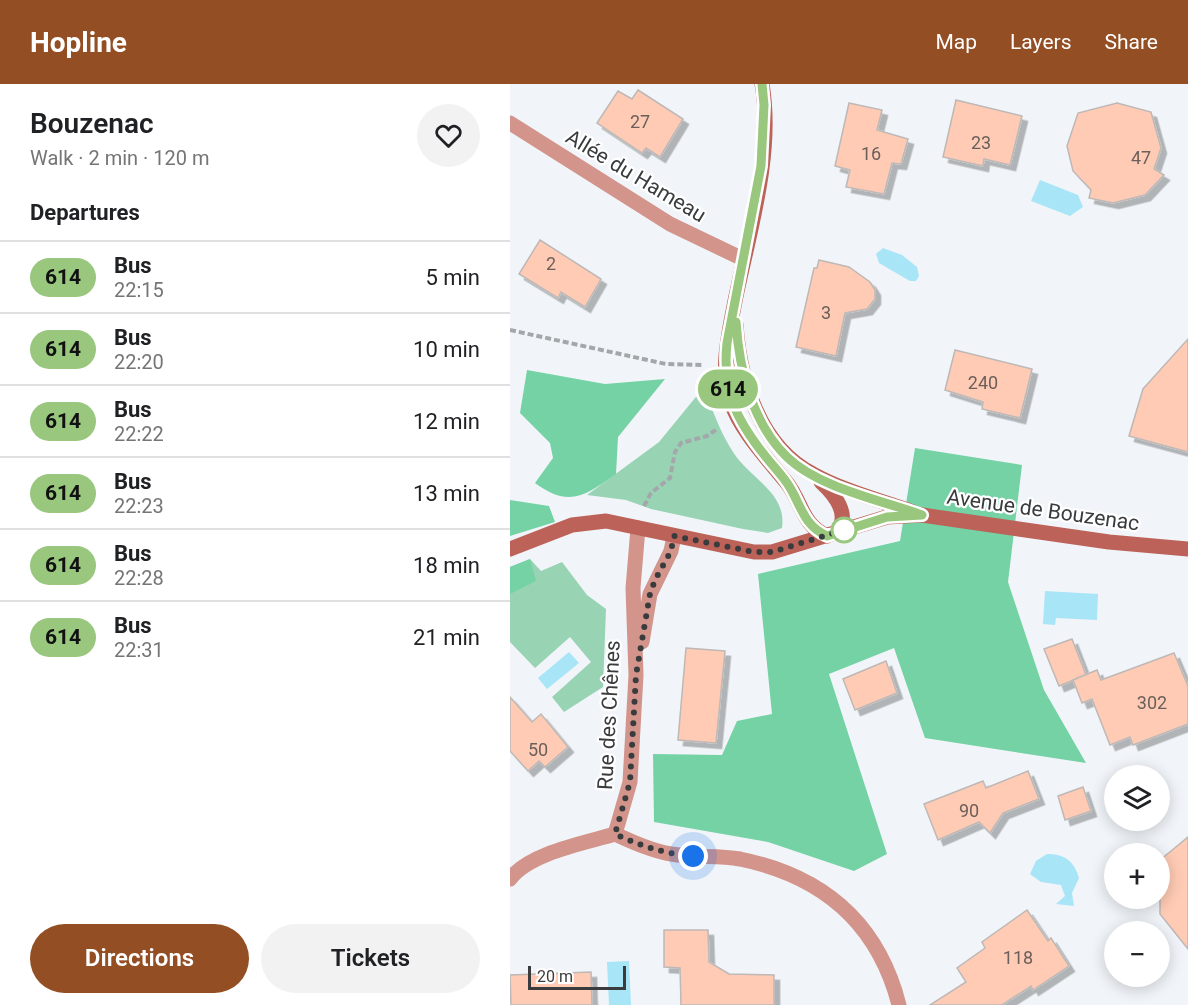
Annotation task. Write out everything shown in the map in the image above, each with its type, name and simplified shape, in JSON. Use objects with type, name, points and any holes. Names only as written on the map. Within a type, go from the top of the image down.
[{"type":"street","points":[[735,304],[741,364],[759,416],[772,439],[788,457],[812,474],[839,502],[842,519],[832,534],[811,525],[796,503],[789,486],[751,439],[730,399],[725,362],[735,304],[743,259],[761,166],[764,116],[762,84]]},
{"type":"street","name":"Allée du Hameau","points":[[510,123],[670,224],[743,259]]},
{"type":"street","points":[[812,474],[855,492],[922,515]]},
{"type":"street","points":[[790,548],[798,531],[796,503]]},
{"type":"street","name":"Avenue de Bouzenac","points":[[510,549],[581,524],[606,521],[754,552],[772,552],[887,517],[922,515],[1109,542],[1188,549]]},
{"type":"street","name":"Rue des Chênes","points":[[615,834],[630,782],[636,675],[633,588],[638,528]]},
{"type":"street","points":[[636,675],[650,594],[671,551],[674,536]]},
{"type":"street","points":[[510,879],[516,871],[536,860],[615,834],[670,854],[738,859],[781,871],[816,888],[846,909],[871,937],[893,983],[899,1005]]},
{"type":"path","points":[[510,330],[666,364],[693,367],[725,362]]},
{"type":"path","points":[[638,528],[646,500],[670,478],[675,452],[681,443],[707,436],[737,415]]},
{"type":"green space","points":[[527,370],[605,384],[665,379],[618,437],[616,474],[586,493],[567,497],[547,491],[535,483],[553,458],[550,443],[520,413]]},
{"type":"green space","points":[[704,387],[720,428],[733,452],[773,495],[779,505],[782,528],[768,533],[743,529],[651,509],[626,500],[587,495],[659,442]]},
{"type":"green space","points":[[915,448],[1022,465],[1008,582],[1044,690],[1086,763],[925,738],[894,648],[829,674],[887,854],[854,871],[768,842],[654,822],[653,754],[722,755],[737,721],[772,714],[758,574],[900,541]]},
{"type":"green space","points":[[510,500],[549,506],[555,522],[510,536]]},
{"type":"green space","points":[[530,559],[541,571],[562,562],[587,595],[606,609],[603,687],[564,712],[552,697],[591,662],[570,637],[535,668],[510,642],[510,567]]},
{"type":"green space","points":[[530,559],[536,581],[510,594],[510,567]]},
{"type":"water","points":[[1040,180],[1078,195],[1083,207],[1070,216],[1031,201]]},
{"type":"water","points":[[883,248],[902,255],[917,267],[919,276],[916,281],[910,281],[879,263],[876,254]]},
{"type":"water","points":[[1045,591],[1098,594],[1097,620],[1056,618],[1055,625],[1043,624]]},
{"type":"water","points":[[569,652],[579,663],[547,689],[538,678]]},
{"type":"water","points":[[1047,854],[1064,857],[1075,867],[1079,878],[1072,893],[1074,906],[1056,904],[1065,896],[1061,885],[1041,882],[1030,874],[1036,861]]},
{"type":"water","points":[[629,961],[631,1005],[609,1005],[607,962]]},
{"type":"building","points":[[638,90],[683,119],[660,157],[646,148],[642,153],[597,123],[618,91],[632,99]]},
{"type":"building","points":[[956,100],[1022,116],[1010,165],[984,159],[983,166],[943,157]]},
{"type":"building","points":[[849,103],[882,110],[877,130],[908,139],[901,164],[892,163],[884,194],[846,187],[850,170],[835,166]]},
{"type":"building","points":[[1117,103],[1151,112],[1161,148],[1154,169],[1164,175],[1145,195],[1113,203],[1089,198],[1091,190],[1073,171],[1067,146],[1078,113]]},
{"type":"building","points":[[540,240],[601,279],[585,307],[561,292],[558,298],[519,274]]},
{"type":"building","points":[[819,260],[849,267],[870,282],[875,290],[875,299],[867,309],[845,313],[836,356],[796,347],[814,268],[817,268]]},
{"type":"building","points":[[1188,339],[1188,452],[1129,436],[1143,389]]},
{"type":"building","points":[[955,350],[1032,369],[1020,418],[982,409],[983,402],[945,390]]},
{"type":"building","points":[[1072,639],[1086,675],[1059,686],[1044,649]]},
{"type":"building","points":[[686,648],[725,651],[716,743],[678,740]]},
{"type":"building","points":[[1174,653],[1188,686],[1188,724],[1133,745],[1130,737],[1110,745],[1092,699],[1082,703],[1073,680],[1097,670],[1101,680]]},
{"type":"building","points":[[886,661],[897,693],[855,710],[843,679]]},
{"type":"building","points":[[510,697],[532,722],[541,714],[568,747],[545,767],[539,761],[528,771],[510,751]]},
{"type":"building","points":[[1028,771],[1039,799],[1003,813],[990,833],[979,822],[938,840],[924,804],[983,781],[986,788]]},
{"type":"building","points":[[1083,787],[1091,811],[1065,820],[1058,796]]},
{"type":"building","points":[[1188,837],[1188,949],[1170,926],[1170,921],[1166,921],[1160,914],[1160,909],[1170,909],[1170,852]]},
{"type":"building","points":[[1027,910],[1048,941],[1051,938],[1069,966],[1033,990],[1031,986],[1002,1005],[930,1005],[966,982],[957,968],[985,948],[982,942]]},
{"type":"building","points":[[664,930],[708,930],[709,962],[729,974],[774,975],[774,1005],[681,1005],[680,968],[664,967]]},
{"type":"building","points":[[591,972],[592,1005],[511,1005],[510,975]]},
{"type":"bus line","name":"614","points":[[736,322],[741,364],[747,388],[772,439],[788,457],[812,474],[855,492],[922,515],[887,517],[827,536],[817,531],[803,516],[789,486],[751,439],[730,399],[725,362],[761,166],[764,126],[762,84]]},
{"type":"route","points":[[693,856],[670,854],[615,834],[630,782],[636,675],[650,594],[671,551],[674,536],[754,552],[772,552],[844,530]]}]
